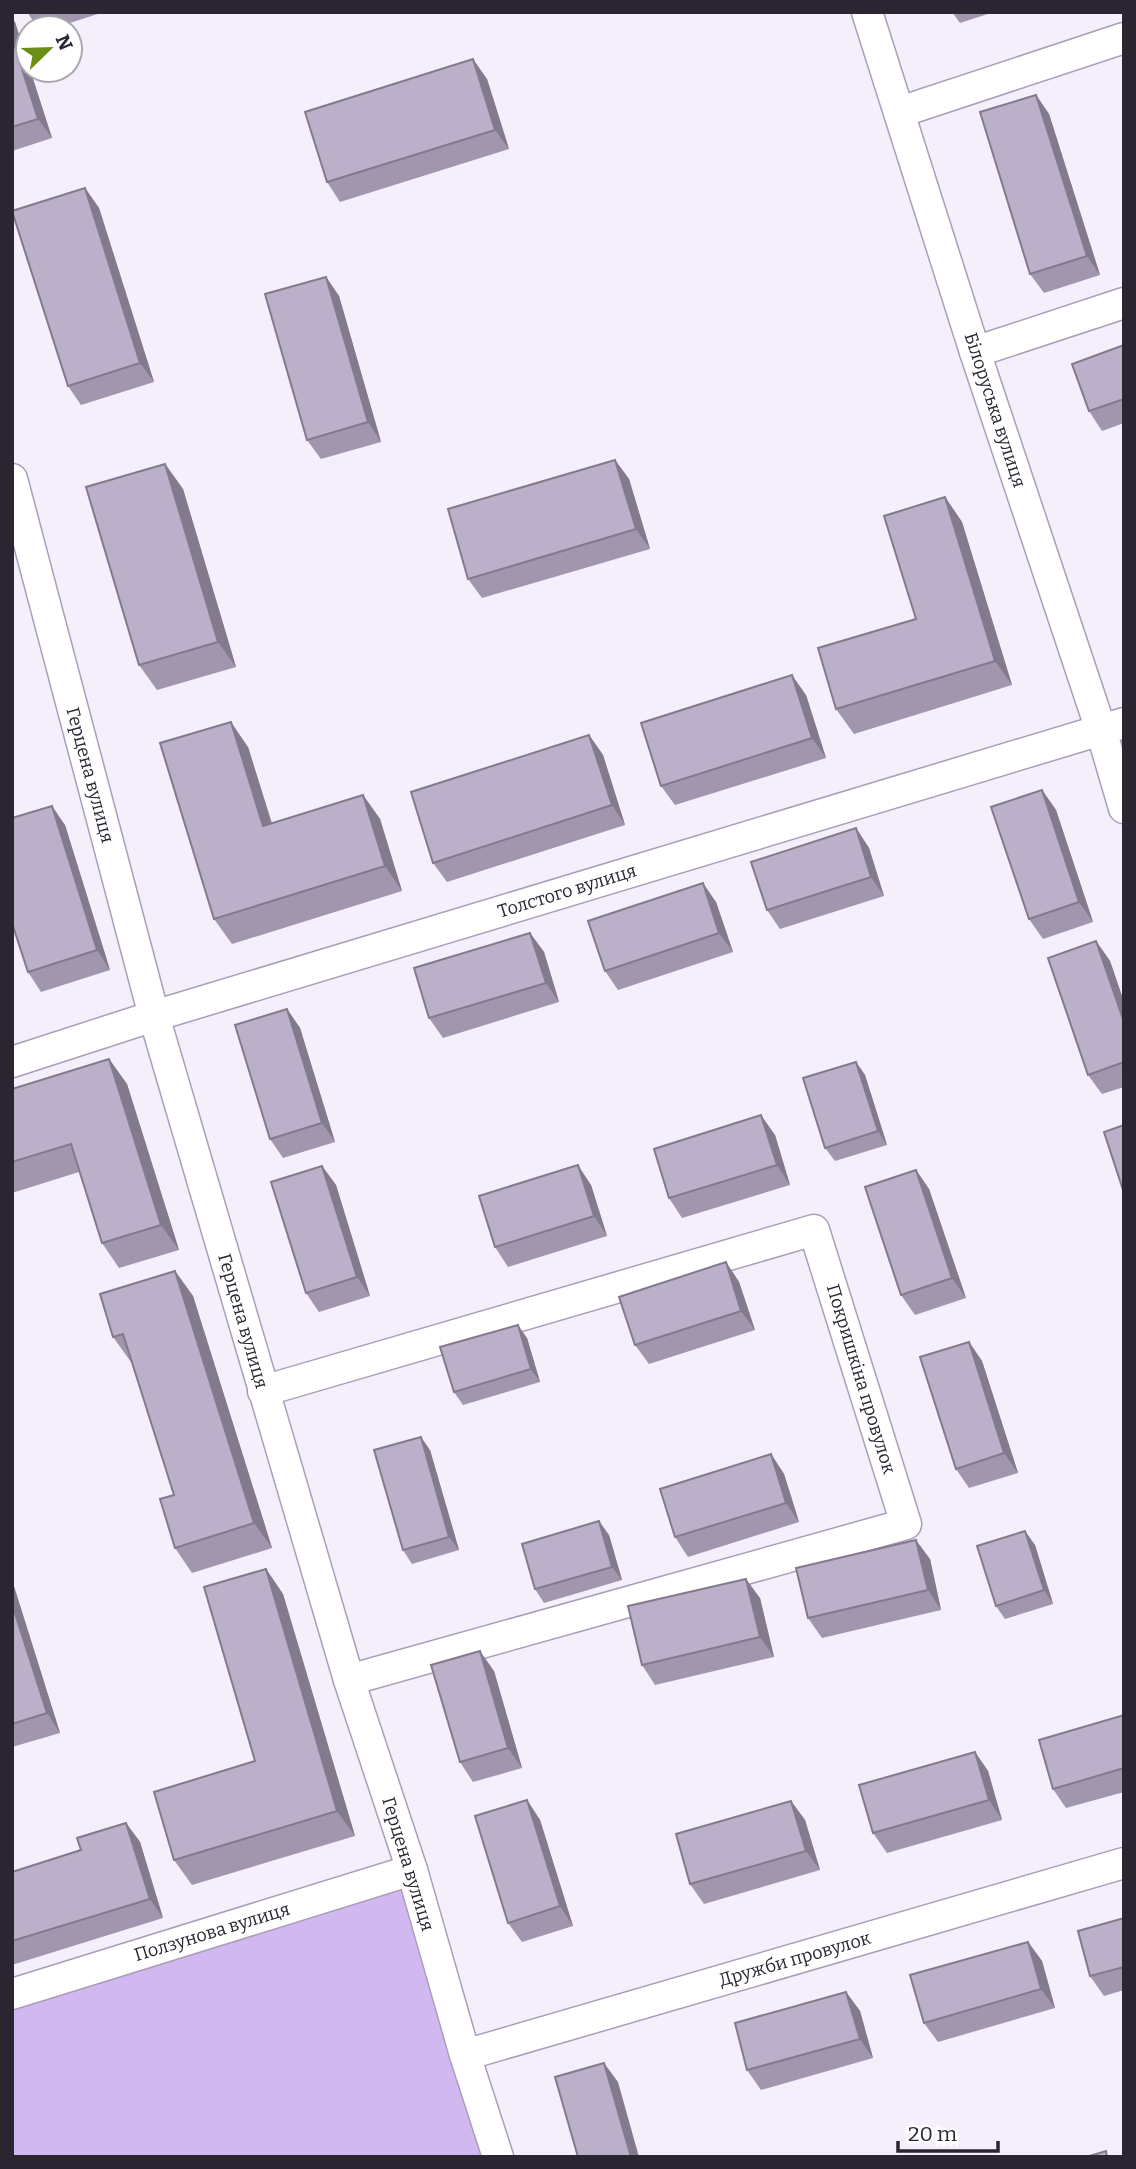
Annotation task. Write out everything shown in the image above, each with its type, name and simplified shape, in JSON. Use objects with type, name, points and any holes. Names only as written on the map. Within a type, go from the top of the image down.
[{"type":"street","name":"Білоруська вулиця","points":[[867,12],[975,352],[1112,726],[1124,808]]},
{"type":"street","points":[[900,112],[1124,38]]},
{"type":"street","points":[[975,352],[1124,303]]},
{"type":"street","name":"Герцена вулиця","points":[[12,479],[153,1016],[349,1680],[412,1870],[465,2055],[498,2157]]},
{"type":"street","name":"Толстого вулиця","points":[[12,1062],[153,1016],[1112,726]]},
{"type":"street","name":"Покришкіна провулок","points":[[263,1391],[814,1230],[906,1524],[349,1680]]},
{"type":"street","name":"Дружби провулок","points":[[465,2055],[1124,1863]]},
{"type":"street","name":"Ползунова вулиця","points":[[12,1994],[412,1870]]},
{"type":"shaded area","points":[[412,1870],[498,2157],[12,2157],[12,1994]]},
{"type":"building","points":[[12,38],[14,84],[27,84],[38,119],[12,127]]},
{"type":"building","points":[[473,59],[495,130],[327,182],[305,112]]},
{"type":"building","points":[[1036,95],[1087,256],[1030,274],[980,112]]},
{"type":"building","points":[[85,188],[140,363],[68,386],[12,211]]},
{"type":"building","points":[[326,277],[368,422],[307,440],[265,294]]},
{"type":"building","points":[[1124,345],[1124,399],[1089,411],[1072,364]]},
{"type":"building","points":[[615,460],[636,529],[468,579],[448,509]]},
{"type":"building","points":[[165,464],[218,642],[139,665],[86,487]]},
{"type":"building","points":[[945,497],[995,661],[836,709],[818,648],[916,619],[884,516]]},
{"type":"building","points":[[792,675],[812,738],[661,786],[641,723]]},
{"type":"building","points":[[231,722],[263,826],[363,795],[385,866],[214,919],[160,743]]},
{"type":"building","points":[[589,735],[612,805],[433,863],[411,792]]},
{"type":"building","points":[[1042,790],[1079,902],[1029,919],[991,807]]},
{"type":"building","points":[[52,806],[97,950],[28,972],[12,923],[12,818]]},
{"type":"building","points":[[856,828],[871,877],[767,910],[751,862]]},
{"type":"building","points":[[703,883],[719,933],[605,971],[588,921]]},
{"type":"building","points":[[530,933],[546,983],[429,1018],[414,968]]},
{"type":"building","points":[[1096,941],[1124,1022],[1124,1062],[1088,1075],[1048,958]]},
{"type":"building","points":[[287,1009],[322,1123],[270,1139],[235,1025]]},
{"type":"building","points":[[109,1059],[161,1225],[102,1243],[71,1144],[12,1162],[12,1089]]},
{"type":"building","points":[[856,1062],[878,1131],[825,1148],[803,1078]]},
{"type":"building","points":[[761,1115],[777,1165],[669,1198],[654,1149]]},
{"type":"building","points":[[1124,1125],[1124,1193],[1104,1132]]},
{"type":"building","points":[[578,1165],[594,1216],[495,1247],[479,1196]]},
{"type":"building","points":[[322,1166],[357,1277],[306,1293],[271,1182]]},
{"type":"building","points":[[916,1170],[952,1278],[901,1295],[865,1187]]},
{"type":"building","points":[[726,1262],[741,1311],[635,1345],[619,1297]]},
{"type":"building","points":[[175,1271],[254,1523],[175,1548],[160,1499],[174,1495],[123,1334],[113,1337],[100,1294]]},
{"type":"building","points":[[518,1325],[531,1369],[454,1392],[440,1347]]},
{"type":"building","points":[[969,1342],[1004,1453],[956,1469],[920,1357]]},
{"type":"building","points":[[421,1437],[449,1537],[403,1550],[374,1450]]},
{"type":"building","points":[[771,1454],[786,1503],[675,1537],[660,1489]]},
{"type":"building","points":[[599,1521],[612,1567],[535,1589],[522,1544]]},
{"type":"building","points":[[1025,1531],[1044,1590],[996,1606],[977,1546]]},
{"type":"building","points":[[916,1540],[928,1590],[808,1618],[796,1568]]},
{"type":"building","points":[[266,1569],[337,1811],[174,1860],[154,1792],[255,1761],[204,1587]]},
{"type":"building","points":[[746,1579],[760,1637],[642,1665],[628,1606]]},
{"type":"building","points":[[12,1604],[47,1713],[12,1724]]},
{"type":"building","points":[[480,1651],[508,1748],[460,1762],[431,1665]]},
{"type":"building","points":[[1124,1715],[1124,1768],[1053,1789],[1039,1740]]},
{"type":"building","points":[[975,1752],[989,1800],[873,1833],[859,1785]]},
{"type":"building","points":[[527,1800],[560,1906],[508,1923],[475,1816]]},
{"type":"building","points":[[791,1801],[806,1851],[690,1884],[676,1834]]},
{"type":"building","points":[[126,1823],[150,1899],[12,1941],[12,1872],[81,1850],[77,1838]]},
{"type":"building","points":[[1124,1918],[1124,1967],[1090,1976],[1078,1931]]},
{"type":"building","points":[[1028,1942],[1041,1989],[924,2023],[910,1975]]},
{"type":"building","points":[[846,1992],[860,2039],[747,2070],[735,2023]]},
{"type":"building","points":[[604,2063],[631,2157],[578,2157],[555,2077]]},
{"type":"building","points":[[1106,2151],[1107,2157],[1086,2157]]}]
